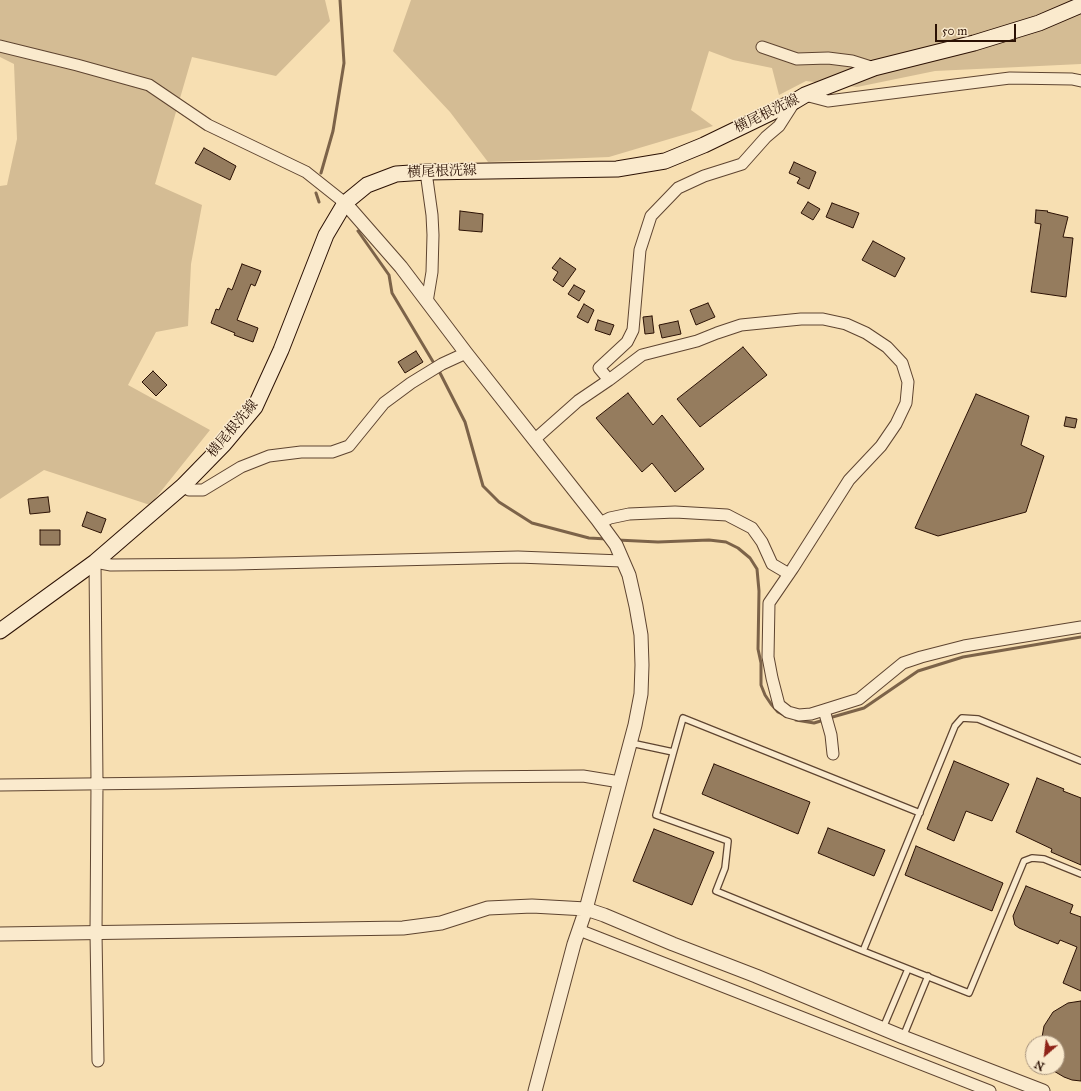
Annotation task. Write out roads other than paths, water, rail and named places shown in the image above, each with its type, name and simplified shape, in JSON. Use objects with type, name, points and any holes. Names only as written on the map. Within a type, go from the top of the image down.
[{"type":"main road","name":"横尾根洗線","points":[[0,631],[95,562],[183,486],[224,444],[255,407],[281,350],[326,235],[345,203],[367,185],[396,174],[426,172],[617,169],[665,161],[704,145],[800,98],[874,68],[974,43],[1039,23],[1081,4]]},
{"type":"street","points":[[0,46],[77,64],[149,85],[208,125],[306,172],[345,203],[401,267],[616,545],[629,575],[641,635],[641,694],[620,782],[535,1091]]},
{"type":"street","points":[[762,47],[797,60],[828,58],[852,61],[874,68]]},
{"type":"street","points":[[610,380],[599,368],[626,342],[632,330],[640,250],[651,216],[678,188],[704,176],[742,164],[766,137],[779,126],[800,98],[828,101],[1010,78],[1072,79],[1081,81]]},
{"type":"street","points":[[426,172],[432,215],[433,235],[432,272],[427,302]]},
{"type":"street","points":[[534,440],[578,401],[610,380],[642,354],[697,341],[741,325],[801,319],[823,319],[846,324],[866,333],[887,347],[902,363],[908,382],[906,403],[896,424],[881,446],[849,480],[769,603],[768,657],[779,705],[788,712],[799,715],[825,713],[859,699],[903,663],[964,646],[1081,627]]},
{"type":"street","points":[[183,486],[190,490],[204,490],[242,468],[269,456],[301,452],[332,452],[348,446],[384,403],[411,383],[442,364],[466,353]]},
{"type":"street","points":[[600,523],[610,518],[629,514],[674,512],[727,514],[752,528],[762,542],[772,564],[789,574]]},
{"type":"street","points":[[98,1061],[96,933],[97,783],[95,562],[111,565],[235,564],[518,557],[622,560]]},
{"type":"street","points":[[825,713],[831,735],[833,754]]},
{"type":"street","points":[[0,785],[575,776],[620,782]]},
{"type":"street","points":[[0,934],[403,928],[441,923],[488,908],[532,906],[586,909],[756,976],[903,1037],[1043,1091]]},
{"type":"street","points":[[579,930],[990,1091]]},
{"type":"lane","points":[[920,813],[683,718],[656,815],[728,841],[725,868],[716,891],[969,993],[1024,861],[1032,858],[1044,858],[1081,874]]},
{"type":"lane","points":[[863,951],[955,726],[962,718],[978,719],[1081,761]]},
{"type":"lane","points":[[630,743],[673,752]]},
{"type":"lane","points":[[883,1028],[908,969]]},
{"type":"lane","points":[[903,1037],[928,976]]},
{"type":"waterway","points":[[321,173],[333,131],[344,63],[340,0]]},
{"type":"waterway","points":[[316,193],[319,202]]},
{"type":"waterway","points":[[358,231],[389,275],[392,293],[435,365]]},
{"type":"waterway","points":[[438,369],[465,422],[483,486],[499,502],[532,523],[589,538],[607,539]]},
{"type":"waterway","points":[[617,540],[658,542],[709,540],[726,542],[738,548],[750,558],[757,569],[759,591],[758,649],[761,663],[761,685],[771,704],[778,712],[784,715]]},
{"type":"waterway","points":[[829,718],[864,708],[918,671],[963,657],[1081,637]]},
{"type":"waterway","points":[[796,720],[814,723],[824,720]]}]
